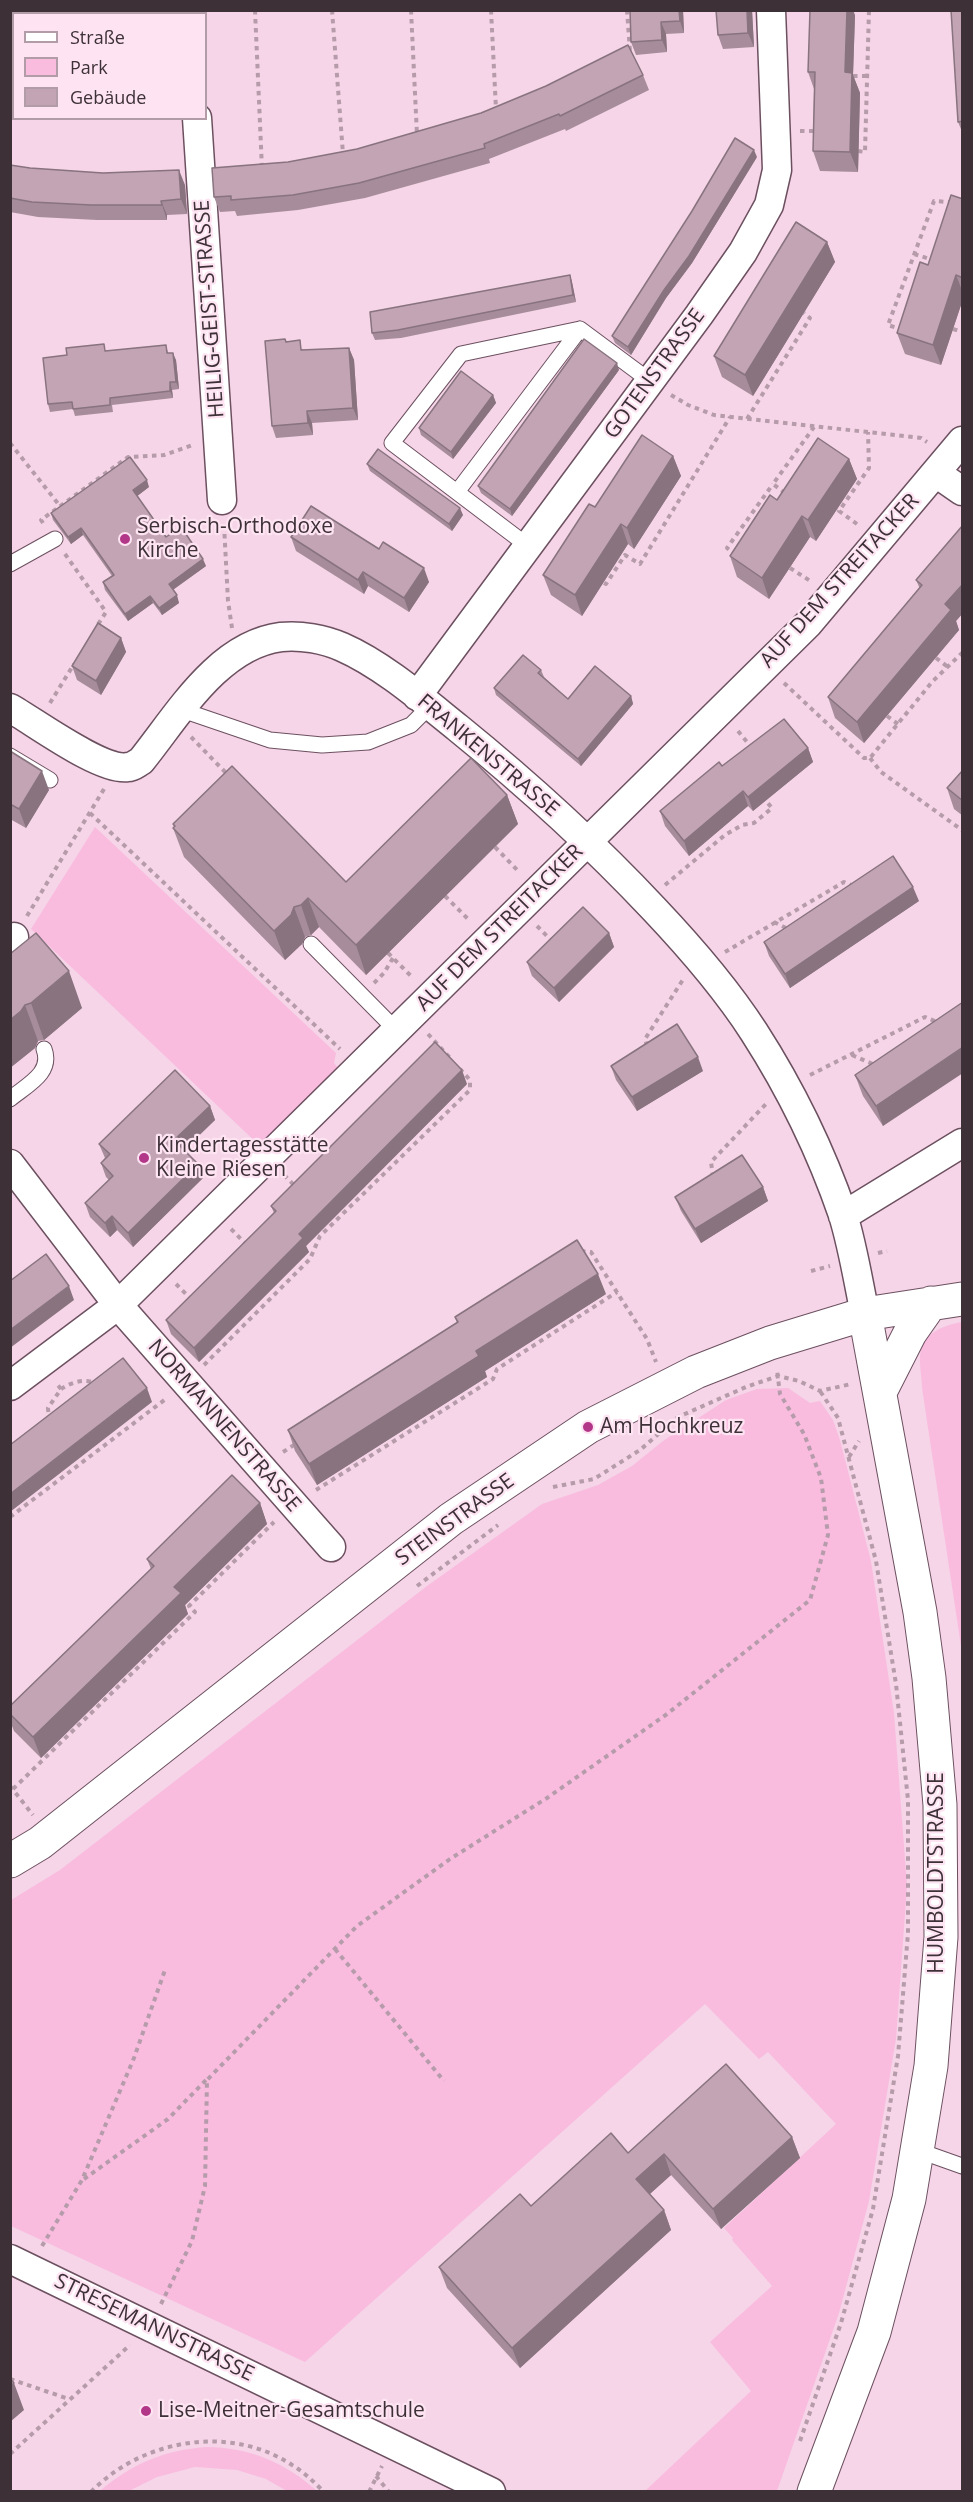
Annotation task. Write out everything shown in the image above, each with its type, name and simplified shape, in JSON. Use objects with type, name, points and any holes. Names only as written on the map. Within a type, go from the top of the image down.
[{"type":"main road","name":"STEINSTRASSE","points":[[10,1861],[40,1843],[451,1519],[588,1427],[696,1372],[754,1349],[865,1314],[947,1301]]},
{"type":"main road","points":[[879,1384],[910,1333],[947,1301]]},
{"type":"main road","name":"HUMBOLDTSTRASSE","points":[[814,2492],[874,2332],[909,2199],[932,2066],[941,1937],[940,1805],[929,1678],[920,1612],[865,1314]]},
{"type":"street","name":"GOTENSTRASSE","points":[[423,701],[528,546],[743,252],[769,205],[777,170],[771,10]]},
{"type":"street","name":"HEILIG-GEIST-STRASSE","points":[[197,120],[222,500]]},
{"type":"street","points":[[949,457],[963,491]]},
{"type":"street","name":"AUF DEM STREITACKER","points":[[10,1386],[117,1305],[721,711],[808,624],[949,457]]},
{"type":"street","name":"FRANKENSTRASSE","points":[[118,767],[130,767],[141,761],[208,677],[224,662],[239,651],[266,640],[284,637],[325,641],[343,647],[423,701],[588,841],[701,960],[754,1031],[805,1122],[843,1216],[865,1314]]},
{"type":"street","points":[[11,709],[95,759],[118,767]]},
{"type":"street","points":[[843,1216],[963,1143]]},
{"type":"street","name":"NORMANNENSTRASSE","points":[[10,1164],[117,1305],[331,1547]]},
{"type":"street","name":"STRESEMANNSTRASSE","points":[[20,2263],[491,2492]]},
{"type":"lane","points":[[528,546],[392,443],[461,354],[580,329],[650,381]]},
{"type":"lane","points":[[458,492],[580,329]]},
{"type":"lane","points":[[10,564],[55,540]]},
{"type":"lane","points":[[178,715],[270,740],[322,745],[368,742],[411,725],[423,701]]},
{"type":"lane","points":[[10,756],[50,780]]},
{"type":"lane","points":[[311,944],[353,987],[412,1014]]},
{"type":"lane","points":[[10,1099],[42,1073],[47,1065],[44,1049]]},
{"type":"lane","points":[[917,2150],[963,2166]]},
{"type":"path","points":[[255,10],[262,173],[271,172]]},
{"type":"path","points":[[332,10],[343,161]]},
{"type":"path","points":[[411,10],[418,141]]},
{"type":"path","points":[[491,10],[497,116]]},
{"type":"path","points":[[627,10],[630,54]]},
{"type":"path","points":[[858,151],[865,152],[868,10]]},
{"type":"path","points":[[853,76],[867,76]]},
{"type":"path","points":[[911,333],[888,324],[934,201],[963,203]]},
{"type":"path","points":[[914,254],[943,263]]},
{"type":"path","points":[[747,419],[810,318],[804,313]]},
{"type":"path","points":[[953,329],[963,332]]},
{"type":"path","points":[[650,381],[688,405],[714,415],[921,438],[949,457]]},
{"type":"path","points":[[604,583],[606,584],[625,555],[640,564],[730,417]]},
{"type":"path","points":[[737,555],[727,548],[814,426]]},
{"type":"path","points":[[868,432],[868,468],[838,510],[879,540]]},
{"type":"path","points":[[93,633],[106,612],[41,520],[128,457],[164,455],[218,436]]},
{"type":"path","points":[[10,443],[60,506]]},
{"type":"path","points":[[773,484],[789,495]]},
{"type":"path","points":[[222,500],[228,601],[234,639],[239,651]]},
{"type":"path","points":[[870,758],[933,682],[963,652]]},
{"type":"path","points":[[936,658],[948,668]]},
{"type":"path","points":[[37,724],[75,663]]},
{"type":"path","points":[[766,666],[864,758],[870,758]]},
{"type":"path","points":[[721,711],[759,756]]},
{"type":"path","points":[[178,715],[231,777]]},
{"type":"path","points":[[887,716],[898,724]]},
{"type":"path","points":[[870,758],[881,772],[963,830]]},
{"type":"path","points":[[12,941],[118,767]]},
{"type":"path","points":[[646,901],[726,835],[742,825],[754,823],[772,808],[766,801]]},
{"type":"path","points":[[90,813],[359,1067]]},
{"type":"path","points":[[495,847],[538,891]]},
{"type":"path","points":[[647,1049],[645,1039],[701,960],[844,882],[854,886]]},
{"type":"path","points":[[445,896],[488,939]]},
{"type":"path","points":[[774,922],[792,931]]},
{"type":"path","points":[[10,1517],[187,1383],[310,1259],[320,1236],[470,1090],[470,1080],[412,1014],[393,958],[388,953]]},
{"type":"path","points":[[353,987],[374,983],[393,958]]},
{"type":"path","points":[[713,1180],[711,1162],[785,1086],[925,1017],[947,1026]]},
{"type":"path","points":[[851,1054],[884,1069]]},
{"type":"path","points":[[573,1256],[583,1250],[591,1252],[647,1339],[656,1363]]},
{"type":"path","points":[[41,1363],[61,1389]]},
{"type":"path","points":[[547,1488],[594,1479],[640,1450],[678,1417],[746,1387],[778,1376],[798,1381],[820,1391],[879,1384]]},
{"type":"path","points":[[82,2180],[168,2120],[357,1926],[450,1859],[547,1798],[668,1714],[810,1600],[828,1535],[820,1478],[804,1434],[780,1394],[778,1376]]},
{"type":"path","points":[[55,1429],[49,1421],[48,1408],[61,1389],[69,1384],[82,1382],[90,1381],[96,1384]]},
{"type":"path","points":[[798,2446],[841,2323],[873,2209],[898,2056],[908,1933],[908,1800],[896,1684],[876,1561],[838,1419],[820,1391]]},
{"type":"path","points":[[260,1466],[298,1443]]},
{"type":"path","points":[[414,1588],[500,1524]]},
{"type":"path","points":[[10,1786],[12,1792],[38,1820]]},
{"type":"path","points":[[335,1949],[444,2080]]},
{"type":"path","points":[[20,2263],[82,2180],[134,2058],[165,1970]]},
{"type":"path","points":[[10,2454],[151,2326],[192,2241],[205,2186],[207,2080]]},
{"type":"path","points":[[10,2379],[70,2400]]},
{"type":"path","points":[[91,2492],[118,2469],[136,2458],[177,2445],[214,2441],[238,2444],[275,2456],[291,2464],[324,2492]]},
{"type":"path","points":[[376,2476],[389,2492]]},
{"type":"green space","points":[[95,827],[336,1053],[334,1063],[339,1069],[261,1147],[31,929]]},
{"type":"green space","points":[[962,1322],[961,1646],[922,1388],[920,1359],[921,1350],[927,1338],[943,1327]]},
{"type":"green space","points":[[788,1388],[810,1403],[820,1401],[833,1420],[871,1561],[894,1713],[907,1886],[896,2039],[869,2201],[839,2313],[777,2491],[645,2491],[751,2391],[710,2342],[772,2286],[724,2228],[836,2124],[768,2052],[759,2059],[705,2004],[305,2362],[11,2226],[11,1900],[60,1870],[427,1586],[542,1504],[598,1485],[632,1466],[663,1441],[726,1400],[757,1389]]},
{"type":"green space","points":[[206,2447],[237,2450],[266,2458],[293,2472],[317,2491],[287,2491],[266,2479],[237,2470],[195,2467],[157,2477],[129,2491],[100,2491],[124,2473],[149,2460],[176,2451]]},
{"type":"building","points":[[630,10],[679,10],[680,21],[661,22],[662,40],[631,42]]},
{"type":"building","points":[[716,10],[747,10],[748,33],[718,35]]},
{"type":"building","points":[[810,10],[847,10],[845,72],[852,73],[850,152],[813,151],[815,72],[808,72]]},
{"type":"building","points":[[951,10],[963,10],[963,121],[958,122]]},
{"type":"building","points":[[628,45],[643,75],[560,116],[559,114],[484,144],[485,148],[359,183],[293,195],[231,200],[231,196],[214,197],[212,168],[288,162],[357,149],[481,113],[546,86]]},
{"type":"building","points":[[735,138],[754,150],[689,256],[664,290],[628,347],[612,336],[692,211]]},
{"type":"building","points":[[10,165],[103,173],[179,170],[181,199],[161,201],[162,205],[91,205],[32,202],[10,198]]},
{"type":"building","points":[[951,195],[963,199],[963,278],[956,275],[933,345],[897,333],[920,262],[928,265]]},
{"type":"building","points":[[796,222],[827,242],[745,375],[714,356]]},
{"type":"building","points":[[570,275],[573,295],[398,330],[372,333],[370,312]]},
{"type":"building","points":[[285,339],[286,342],[300,340],[301,350],[349,348],[353,408],[307,411],[308,423],[272,426],[265,341]]},
{"type":"building","points":[[584,339],[617,363],[510,509],[478,486]]},
{"type":"building","points":[[104,344],[105,351],[166,345],[167,353],[173,353],[176,382],[170,382],[170,391],[110,398],[110,405],[73,409],[72,402],[48,404],[43,358],[67,355],[66,348]]},
{"type":"building","points":[[461,371],[493,395],[451,452],[419,428]]},
{"type":"building","points":[[642,435],[673,456],[627,528],[621,524],[575,595],[543,575],[589,504],[595,507]]},
{"type":"building","points":[[818,438],[849,459],[808,520],[802,516],[762,578],[730,556],[770,495],[777,500]]},
{"type":"building","points":[[378,449],[460,508],[449,524],[367,464]]},
{"type":"building","name":"Serbisch-Orthodoxe Kirche","points":[[130,457],[147,480],[133,490],[166,537],[181,527],[203,559],[169,584],[177,595],[159,608],[150,596],[125,614],[103,582],[114,575],[81,528],[68,537],[51,513]]},
{"type":"building","points":[[311,506],[379,549],[383,542],[424,568],[404,598],[363,572],[358,580],[291,537]]},
{"type":"building","points":[[963,525],[963,584],[945,604],[951,610],[857,722],[828,697],[922,585],[916,580]]},
{"type":"building","points":[[98,623],[121,638],[96,681],[72,666]]},
{"type":"building","points":[[523,655],[541,670],[538,673],[568,699],[595,666],[631,696],[578,759],[494,688]]},
{"type":"building","points":[[784,719],[808,748],[748,797],[743,791],[684,841],[660,811],[719,762],[722,766]]},
{"type":"building","points":[[10,751],[42,771],[19,809],[10,804]]},
{"type":"building","points":[[471,758],[507,795],[356,945],[308,898],[301,905],[294,907],[291,915],[274,931],[173,828],[175,826],[173,824],[232,766],[346,882]]},
{"type":"building","points":[[963,770],[963,801],[947,788]]},
{"type":"building","points":[[893,856],[913,887],[785,974],[764,942]]},
{"type":"building","points":[[583,907],[609,933],[554,988],[527,962]]},
{"type":"building","points":[[36,933],[69,971],[31,1003],[25,1005],[10,1020],[10,954]]},
{"type":"building","points":[[963,1002],[963,1047],[876,1106],[855,1075]]},
{"type":"building","points":[[677,1024],[698,1057],[632,1097],[611,1066]]},
{"type":"building","points":[[435,1042],[462,1070],[299,1234],[303,1238],[194,1348],[166,1320],[276,1211],[271,1206]]},
{"type":"building","points":[[175,1070],[210,1106],[174,1140],[198,1164],[128,1233],[112,1216],[105,1223],[85,1203],[113,1176],[101,1163],[110,1154],[99,1144]]},
{"type":"building","points":[[742,1155],[763,1187],[695,1229],[675,1197]]},
{"type":"building","points":[[577,1240],[598,1274],[476,1351],[479,1356],[309,1464],[288,1430],[458,1322],[455,1317]]},
{"type":"building","points":[[46,1254],[69,1286],[10,1330],[10,1281]]},
{"type":"building","points":[[123,1358],[147,1388],[10,1494],[10,1445]]},
{"type":"building","points":[[232,1475],[260,1503],[174,1587],[181,1593],[33,1737],[10,1714],[10,1706],[154,1566],[147,1559]]},
{"type":"building","points":[[726,2064],[792,2137],[713,2209],[664,2154],[636,2179],[664,2210],[512,2348],[439,2267],[520,2194],[531,2206],[611,2133],[628,2153]]},
{"type":"place","name":"Serbisch-Orthodoxe Kirche","points":[[125,539]]},
{"type":"place","name":"Kindertagesstätte Kleine Riesen","points":[[144,1158]]},
{"type":"place","name":"Am Hochkreuz","points":[[588,1427]]},
{"type":"place","name":"Lise-Meitner-Gesamtschule","points":[[146,2411]]}]
